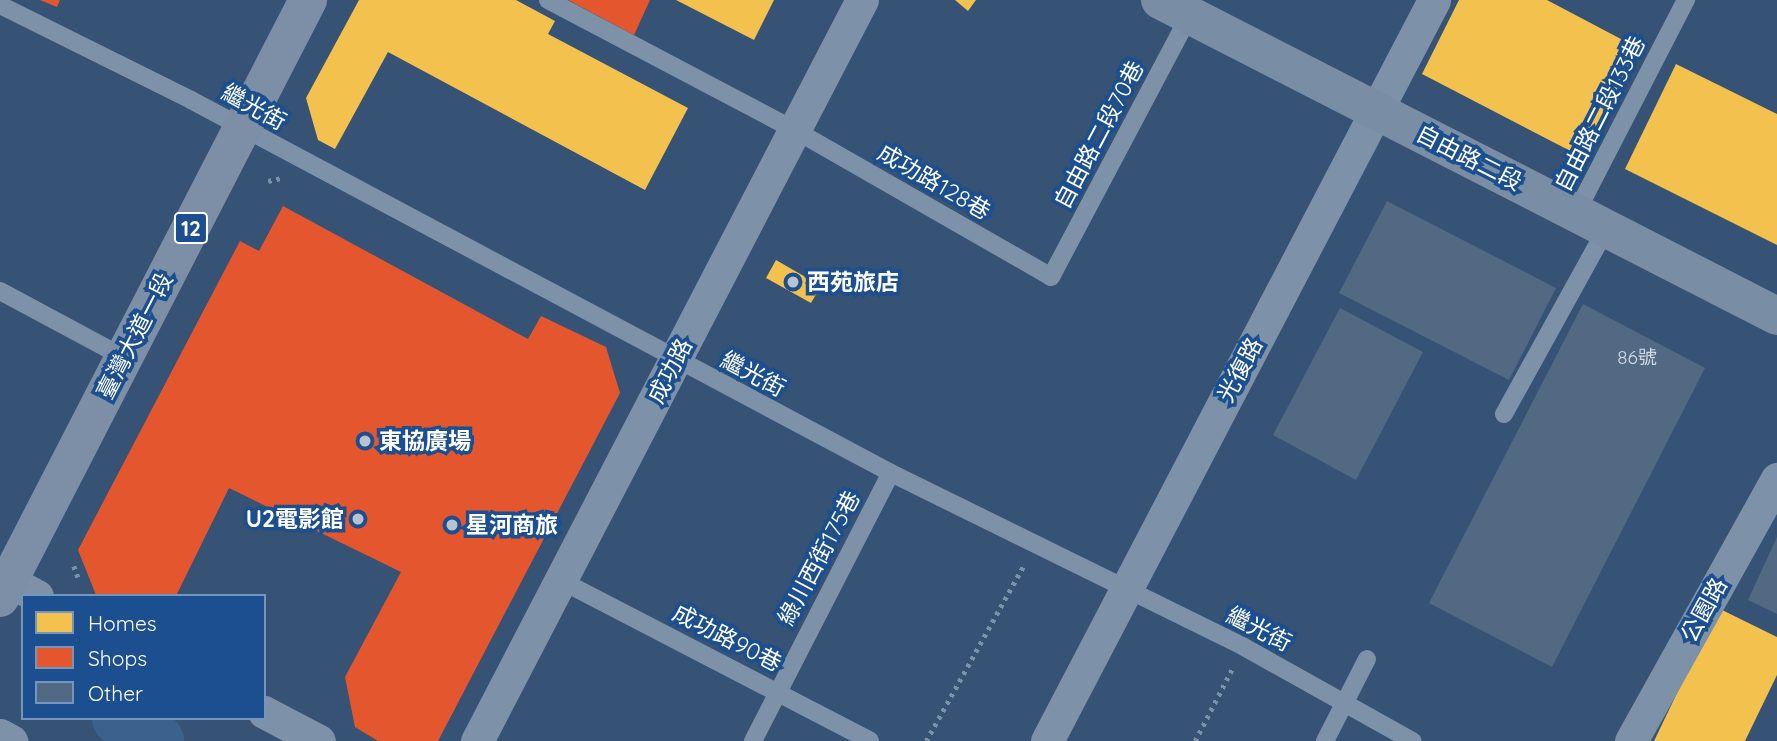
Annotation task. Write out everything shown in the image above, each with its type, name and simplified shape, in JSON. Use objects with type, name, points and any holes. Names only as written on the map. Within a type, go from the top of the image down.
[{"type":"main road","name":"臺灣大道一段","points":[[9,590],[123,357],[308,0]]},
{"type":"main road","name":"自由路二段","points":[[1175,8],[1777,316]]},
{"type":"street","name":"成功路","points":[[477,741],[862,0]]},
{"type":"street","name":"光復路","points":[[1047,741],[1434,0]]},
{"type":"street","name":"公園路","points":[[1630,741],[1777,479]]},
{"type":"street","points":[[266,713],[319,741]]},
{"type":"street","points":[[0,735],[11,741]]},
{"type":"lane","name":"成功路128巷","points":[[548,0],[793,129],[1051,277]]},
{"type":"lane","name":"自由路二段133巷","points":[[1504,414],[1686,0]]},
{"type":"lane","name":"繼光街","points":[[0,5],[243,129],[891,474],[1244,647],[1345,701],[1412,741]]},
{"type":"lane","name":"自由路二段70巷","points":[[1051,277],[1175,8]]},
{"type":"lane","points":[[0,291],[123,357]]},
{"type":"lane","name":"綠川西街175巷","points":[[753,741],[891,474]]},
{"type":"lane","name":"成功路90巷","points":[[560,580],[870,741]]},
{"type":"lane","points":[[1325,741],[1367,659]]},
{"type":"path","points":[[268,181],[281,178]]},
{"type":"path","points":[[926,741],[1036,543]]},
{"type":"path","points":[[74,566],[78,577]]},
{"type":"path","points":[[1195,741],[1244,647]]},
{"type":"building: Homes","points":[[359,0],[516,0],[555,21],[548,34],[688,108],[645,190],[388,52],[335,149],[318,140],[306,98]]},
{"type":"building: Homes","points":[[676,0],[774,0],[754,40]]},
{"type":"building: Homes","points":[[955,0],[976,0],[968,11]]},
{"type":"building: Homes","points":[[1459,0],[1547,0],[1638,48],[1582,157],[1422,74]]},
{"type":"building: Homes","points":[[1676,64],[1777,114],[1777,245],[1625,169]]},
{"type":"building: Homes","name":"西苑旅店","points":[[776,260],[821,286],[811,303],[766,278]]},
{"type":"building: Homes","points":[[1718,608],[1777,637],[1777,675],[1745,741],[1654,741]]},
{"type":"building: Shops","points":[[40,0],[60,0],[57,7]]},
{"type":"building: Shops","points":[[568,0],[650,0],[634,35]]},
{"type":"building: Shops","name":"東協廣場","points":[[283,206],[528,339],[541,316],[606,347],[620,393],[438,741],[378,741],[355,727],[345,677],[401,572],[229,488],[177,594],[96,594],[78,550],[240,241],[259,251]]},
{"type":"building: Other","points":[[1387,201],[1556,288],[1509,380],[1339,293]]},
{"type":"building: Other","points":[[1583,304],[1705,368],[1552,667],[1429,603]]},
{"type":"building: Other","points":[[1340,308],[1423,352],[1356,480],[1273,435]]},
{"type":"building: Other","points":[[1777,537],[1777,614],[1748,600]]},
{"type":"waterway","points":[[123,720],[156,741]]},
{"type":"place","name":"西苑旅店","points":[[793,282]]},
{"type":"place","name":"東協廣場","points":[[365,441]]},
{"type":"place","name":"U2電影館","points":[[358,519]]},
{"type":"place","name":"星河商旅","points":[[452,525]]}]
